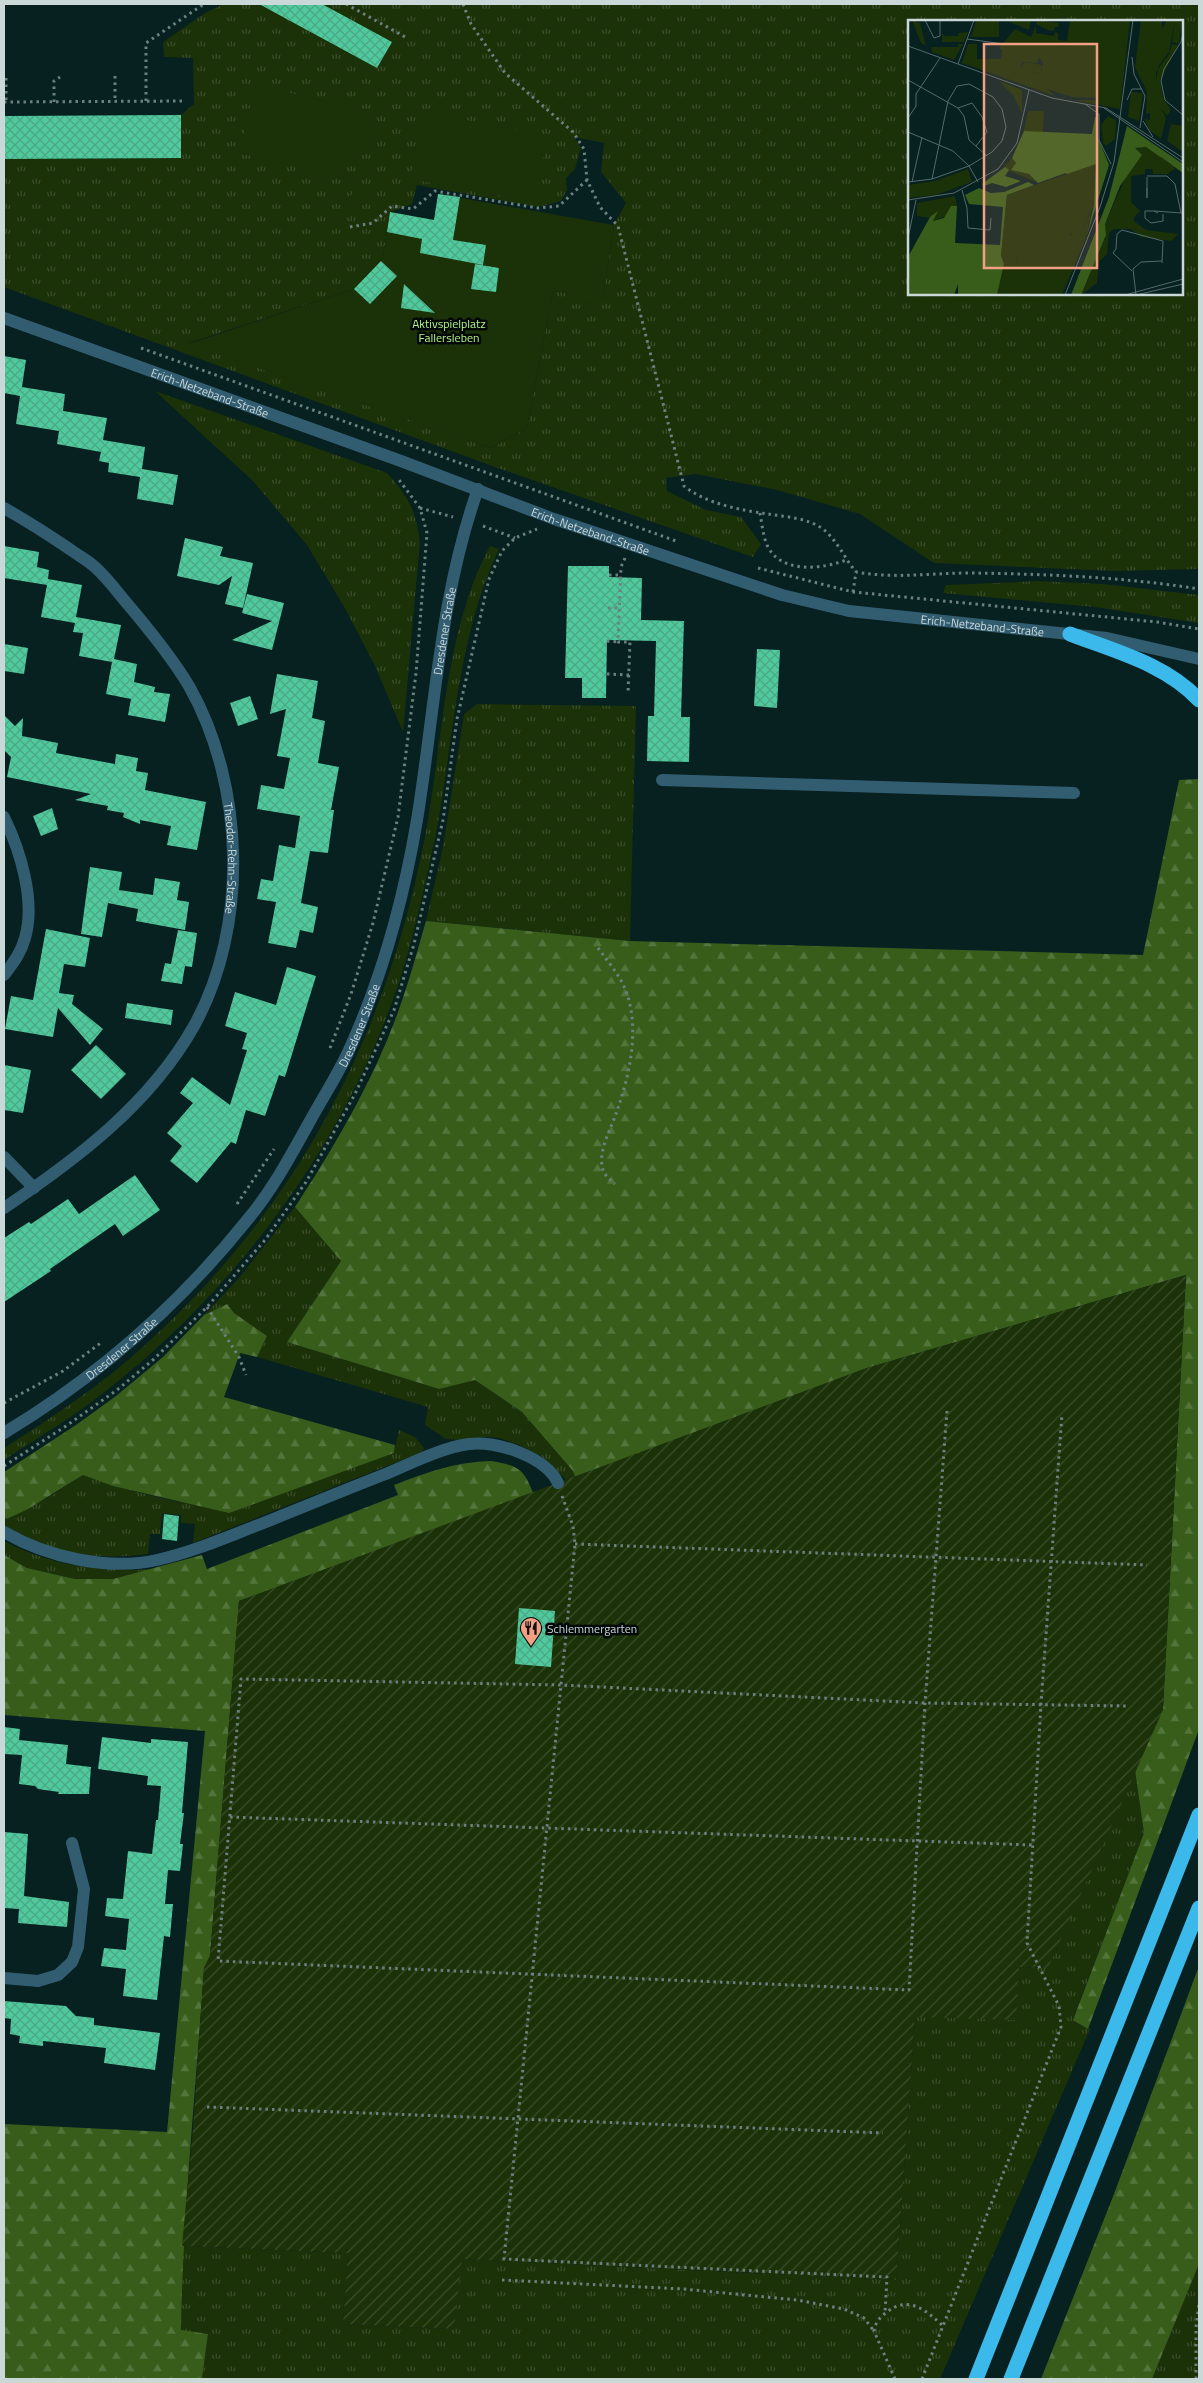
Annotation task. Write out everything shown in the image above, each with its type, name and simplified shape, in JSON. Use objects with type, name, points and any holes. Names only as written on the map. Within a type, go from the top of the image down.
[{"type":"highway","points":[[1070,634],[1149,664],[1190,691],[1199,700]]},
{"type":"highway","points":[[976,2379],[1199,1815]]},
{"type":"highway","points":[[1011,2379],[1199,1908]]},
{"type":"street","name":"Erich-Netzeband-Straße","points":[[4,318],[478,489],[554,519],[754,587],[850,611],[1107,638],[1199,659]]},
{"type":"street","name":"Dresdener Straße","points":[[4,1433],[56,1399],[150,1325],[215,1258],[250,1218],[284,1168],[350,1049],[379,971],[401,894],[416,822],[452,577],[466,521],[478,489]]},
{"type":"street","name":"Theodor-Rehn-Straße","points":[[4,508],[29,522],[96,567],[152,632],[189,687],[215,746],[231,812],[233,885],[221,963],[194,1025],[166,1068],[133,1106],[82,1152],[4,1208]]},
{"type":"street","points":[[662,780],[1074,793]]},
{"type":"street","points":[[4,817],[15,840],[28,907],[26,937],[17,959],[4,975]]},
{"type":"street","points":[[4,1156],[34,1188]]},
{"type":"street","points":[[4,1532],[57,1554],[110,1564],[156,1560],[209,1544],[408,1465],[468,1444],[490,1444],[514,1450],[546,1468],[558,1483]]},
{"type":"street","points":[[4,1978],[38,1981],[58,1975],[72,1962],[78,1947],[84,1890],[72,1843]]},
{"type":"path","points":[[146,101],[146,43],[204,4]]},
{"type":"path","points":[[346,4],[408,38]]},
{"type":"path","points":[[463,4],[471,24],[505,73],[573,132],[584,149],[587,180],[600,207],[618,226],[684,486],[694,494],[708,500],[760,513],[812,522],[825,530],[856,572],[885,577],[969,573],[1071,576],[1199,589]]},
{"type":"path","points":[[115,76],[116,101]]},
{"type":"path","points":[[54,102],[54,82],[60,77]]},
{"type":"path","points":[[6,78],[5,102],[183,101]]},
{"type":"path","points":[[350,227],[373,223],[392,206],[413,209],[435,191],[538,208],[559,206],[587,180]]},
{"type":"path","points":[[137,347],[685,544]]},
{"type":"path","points":[[328,1053],[351,994],[372,923],[398,817],[414,683],[427,533],[420,508],[397,476],[405,442]]},
{"type":"path","points":[[760,513],[765,541],[773,555],[780,561],[801,567],[822,567],[846,560]]},
{"type":"path","points":[[4,1466],[117,1390],[154,1359],[207,1307],[265,1240],[306,1182],[355,1094],[394,1010],[414,944],[443,820],[457,719],[489,579],[502,552],[515,538],[539,528]]},
{"type":"path","points":[[618,642],[621,567],[631,544]]},
{"type":"path","points":[[749,566],[853,592],[1157,622],[1199,629]]},
{"type":"path","points":[[850,611],[856,572]]},
{"type":"path","points":[[608,575],[620,575]]},
{"type":"path","points":[[608,608],[619,608]]},
{"type":"path","points":[[607,642],[630,642],[628,693]]},
{"type":"path","points":[[606,674],[629,675]]},
{"type":"path","points":[[598,948],[620,980],[628,997],[630,1010],[632,1044],[628,1072],[618,1110],[603,1150],[602,1165],[606,1175],[615,1184]]},
{"type":"path","points":[[233,1211],[275,1147]]},
{"type":"path","points":[[207,1307],[239,1357],[246,1375]]},
{"type":"path","points":[[4,1404],[64,1371],[106,1339]]},
{"type":"path","points":[[947,1411],[938,1558],[925,1703],[919,1842],[909,1990],[218,1961],[241,1679],[562,1685],[925,1703],[1128,1706]]},
{"type":"path","points":[[922,2379],[1061,2027],[1059,2006],[1027,1943],[1041,1704],[1062,1414]]},
{"type":"path","points":[[558,1483],[573,1526],[575,1544],[504,2259],[887,2277],[885,2313]]},
{"type":"path","points":[[575,1544],[938,1558],[1052,1560],[1147,1565]]},
{"type":"path","points":[[230,1817],[548,1830],[1033,1845]]},
{"type":"path","points":[[207,2107],[883,2133]]},
{"type":"path","points":[[502,2280],[683,2289],[797,2300],[844,2310],[864,2318],[874,2331],[895,2379]]},
{"type":"path","points":[[874,2331],[875,2325],[885,2313],[894,2306],[905,2303],[930,2314],[943,2326]]},
{"type":"path","points":[[1196,2379],[1196,2327],[1199,2304]]},
{"type":"green space","points":[[224,4],[1199,4],[1199,569],[1114,571],[934,563],[860,514],[777,490],[696,474],[666,478],[667,491],[706,510],[741,517],[761,544],[753,557],[495,467],[4,287],[4,159],[181,158],[181,115],[194,104],[193,58],[164,57],[163,42],[205,13]],"holes":[[[574,137],[604,143],[601,172],[626,203],[614,225],[603,297],[553,291],[527,428],[491,448],[189,343],[354,289],[383,257],[390,212],[412,204],[417,185],[538,207],[561,201],[567,190],[566,178],[575,169],[581,148]]]},
{"type":"green space","points":[[255,85],[373,112],[368,154],[345,150],[339,177],[239,153]]},
{"type":"green space","points":[[422,112],[548,135],[535,202],[410,179]]},
{"type":"green space","points":[[361,184],[373,194],[357,211],[346,201]]},
{"type":"green space","name":"Aktivspielplatz Fallersleben","points":[[438,194],[614,225],[603,298],[553,291],[527,428],[491,448],[188,344],[354,289],[383,257],[390,212],[434,220]]},
{"type":"green space","points":[[155,391],[387,473],[406,497],[416,521],[420,542],[403,732],[375,666],[346,610],[307,545],[253,481]]},
{"type":"green space","points":[[490,546],[499,549],[485,584],[465,655],[435,839],[406,960],[384,1022],[357,1083],[326,1142],[289,1198],[249,1251],[204,1301],[157,1348],[95,1400],[4,1460],[4,1448],[60,1412],[113,1373],[146,1344],[200,1291],[248,1235],[291,1176],[328,1114],[360,1049],[386,981],[408,911],[425,837],[454,651],[463,614],[475,579]]},
{"type":"green space","points":[[1039,581],[1103,584],[1199,595],[1199,623],[1095,607],[943,593],[946,585]]},
{"type":"green space","points":[[477,704],[636,706],[630,941],[426,921],[443,847],[464,714]]},
{"type":"green space","points":[[1199,779],[1199,1729],[1088,2029],[1073,2020],[1144,1833],[1135,1770],[1163,1709],[1186,1275],[867,1368],[575,1477],[573,1471],[522,1412],[475,1380],[439,1389],[287,1342],[341,1261],[295,1207],[339,1137],[377,1063],[402,1001],[426,921],[630,941],[1143,955],[1179,780]]},
{"type":"green space","points":[[295,1207],[341,1261],[287,1342],[439,1389],[474,1379],[522,1412],[573,1471],[575,1477],[566,1480],[541,1456],[499,1438],[446,1439],[425,1425],[428,1407],[257,1357],[267,1336],[234,1313],[227,1304],[204,1315],[239,1278]]},
{"type":"green space","points":[[1186,1275],[1163,1710],[1048,1968],[1019,1967],[1016,2020],[915,2017],[896,2280],[462,2259],[454,2329],[343,2324],[348,2253],[182,2246],[193,2128],[204,1968],[210,1956],[239,1601],[867,1368]]},
{"type":"green space","points":[[227,1304],[234,1313],[267,1336],[257,1357],[240,1353],[224,1397],[395,1445],[394,1453],[229,1513],[113,1486],[83,1475],[28,1509],[7,1519],[4,1517],[4,1472],[76,1425],[116,1396],[163,1357],[204,1315]]},
{"type":"green space","points":[[399,1430],[415,1437],[424,1448],[422,1452],[193,1543],[195,1524],[181,1523],[181,1515],[162,1513],[160,1534],[150,1534],[148,1554],[98,1556],[61,1551],[4,1527],[4,1517],[8,1519],[54,1494],[83,1475],[142,1493],[202,1506],[394,1453]]},
{"type":"green space","points":[[491,1461],[507,1464],[518,1469],[526,1478],[533,1493],[239,1601],[210,1956],[204,1968],[184,2239],[181,2330],[208,2334],[202,2379],[4,2379],[4,2124],[167,2132],[205,1731],[4,1715],[4,1555],[27,1568],[75,1579],[113,1579],[202,1555],[207,1569],[398,1495],[394,1485],[406,1480],[454,1466]]},
{"type":"green space","points":[[4,1541],[40,1556],[76,1566],[113,1570],[152,1569],[113,1579],[75,1579],[27,1568],[4,1555]]},
{"type":"green space","points":[[1135,1770],[1144,1833],[1073,2019],[1090,2029],[940,2379],[202,2379],[208,2334],[181,2331],[182,2246],[348,2253],[343,2324],[454,2329],[461,2259],[896,2280],[915,2017],[1019,1967],[1048,1968]]},
{"type":"green space","points":[[1199,1966],[1199,2264],[1152,2379],[1041,2379],[1114,2194]]},
{"type":"green space","points":[[1199,2264],[1199,2379],[1152,2379]]},
{"type":"building","points":[[259,4],[322,4],[392,42],[377,68]]},
{"type":"building","points":[[181,115],[181,158],[4,159],[4,116]]},
{"type":"building","points":[[438,194],[460,197],[453,240],[486,245],[483,265],[420,253],[422,239],[387,232],[390,212],[434,220]]},
{"type":"building","points":[[381,261],[397,276],[370,304],[354,289]]},
{"type":"building","points":[[475,264],[499,268],[496,292],[471,289]]},
{"type":"building","points":[[404,284],[435,313],[401,308]]},
{"type":"building","points":[[4,356],[26,360],[22,387],[65,394],[63,411],[107,418],[103,440],[145,447],[142,469],[178,475],[173,505],[137,499],[140,477],[108,472],[109,463],[99,461],[101,452],[57,444],[59,431],[16,424],[20,396],[4,393]]},
{"type":"building","points":[[185,538],[223,547],[220,556],[253,563],[243,608],[225,604],[232,576],[219,585],[177,576]]},
{"type":"building","points":[[4,546],[39,552],[37,567],[49,570],[48,579],[82,585],[76,617],[121,625],[114,659],[137,664],[134,682],[155,687],[154,692],[170,694],[165,722],[128,715],[131,699],[106,694],[112,662],[79,656],[83,633],[73,632],[75,623],[41,617],[47,585],[4,578]]},
{"type":"building","points":[[568,566],[609,566],[609,577],[642,578],[641,620],[684,621],[681,717],[690,717],[689,762],[647,761],[648,716],[654,716],[656,641],[607,640],[606,698],[582,698],[582,678],[565,678]]},
{"type":"building","points":[[247,594],[284,603],[272,650],[232,640],[272,621],[242,613]]},
{"type":"building","points":[[4,644],[28,648],[24,674],[4,671]]},
{"type":"building","points":[[757,649],[780,650],[777,708],[754,706]]},
{"type":"building","points":[[277,674],[318,681],[312,718],[325,721],[318,763],[339,767],[331,810],[334,810],[328,853],[310,851],[301,903],[318,907],[313,933],[300,930],[296,948],[268,943],[276,902],[257,899],[261,879],[273,881],[279,845],[295,848],[300,816],[257,809],[261,785],[284,789],[290,758],[277,756],[286,709],[270,714]]},
{"type":"building","points":[[250,696],[258,719],[238,726],[230,703]]},
{"type":"building","points":[[4,715],[15,726],[23,718],[22,736],[58,743],[56,753],[115,764],[116,754],[138,758],[136,771],[148,773],[145,790],[206,802],[197,850],[167,845],[171,826],[140,820],[140,824],[123,817],[124,813],[107,810],[108,806],[75,800],[91,794],[7,777],[11,757],[4,750]]},
{"type":"building","points":[[52,808],[58,829],[41,836],[33,816]]},
{"type":"building","points":[[90,867],[122,872],[119,890],[153,895],[155,878],[180,882],[177,900],[189,902],[185,930],[136,921],[138,909],[108,903],[102,937],[81,934]]},
{"type":"building","points":[[46,929],[90,938],[85,967],[64,964],[59,993],[74,995],[72,1004],[103,1029],[90,1045],[58,1008],[53,1037],[5,1029],[11,996],[33,1000]]},
{"type":"building","points":[[178,930],[197,933],[192,967],[185,966],[182,984],[161,981],[165,963],[171,964]]},
{"type":"building","points":[[287,967],[316,976],[285,1077],[279,1075],[265,1116],[246,1110],[236,1144],[231,1142],[197,1183],[170,1161],[182,1146],[167,1133],[193,1103],[180,1093],[192,1077],[230,1105],[247,1050],[242,1049],[247,1033],[225,1026],[235,992],[276,1005]]},
{"type":"building","points":[[127,1003],[173,1010],[171,1025],[125,1018]]},
{"type":"building","points":[[96,1045],[126,1074],[101,1099],[71,1070]]},
{"type":"building","points":[[4,1065],[31,1070],[23,1113],[4,1110]]},
{"type":"building","points":[[135,1175],[160,1210],[123,1236],[115,1224],[50,1269],[51,1271],[4,1302],[4,1238],[29,1222],[31,1224],[68,1199],[79,1214]]},
{"type":"building","points":[[164,1514],[179,1516],[177,1541],[162,1539]]},
{"type":"building","points":[[519,1608],[555,1611],[551,1667],[515,1664]]},
{"type":"building","points":[[4,1727],[20,1729],[19,1740],[68,1745],[66,1764],[91,1767],[89,1794],[58,1794],[59,1792],[19,1784],[22,1755],[4,1754]]},
{"type":"building","points":[[102,1737],[151,1743],[151,1739],[188,1742],[182,1813],[184,1813],[180,1844],[183,1844],[180,1871],[168,1870],[165,1904],[173,1904],[170,1937],[164,1936],[157,2000],[123,1996],[126,1969],[101,1966],[104,1948],[126,1950],[129,1919],[105,1916],[107,1898],[123,1899],[128,1851],[152,1854],[161,1786],[147,1785],[148,1776],[98,1769]]},
{"type":"building","points":[[4,1832],[28,1834],[24,1896],[69,1902],[67,1927],[18,1923],[19,1909],[4,1908]]},
{"type":"building","points":[[4,2001],[66,2006],[76,2016],[94,2018],[94,2025],[160,2033],[155,2070],[104,2063],[106,2048],[43,2041],[43,2046],[19,2043],[20,2036],[10,2034],[11,2019],[4,2018]]},
{"type":"place","name":"Schlemmergarten","points":[[531,1647]]}]
